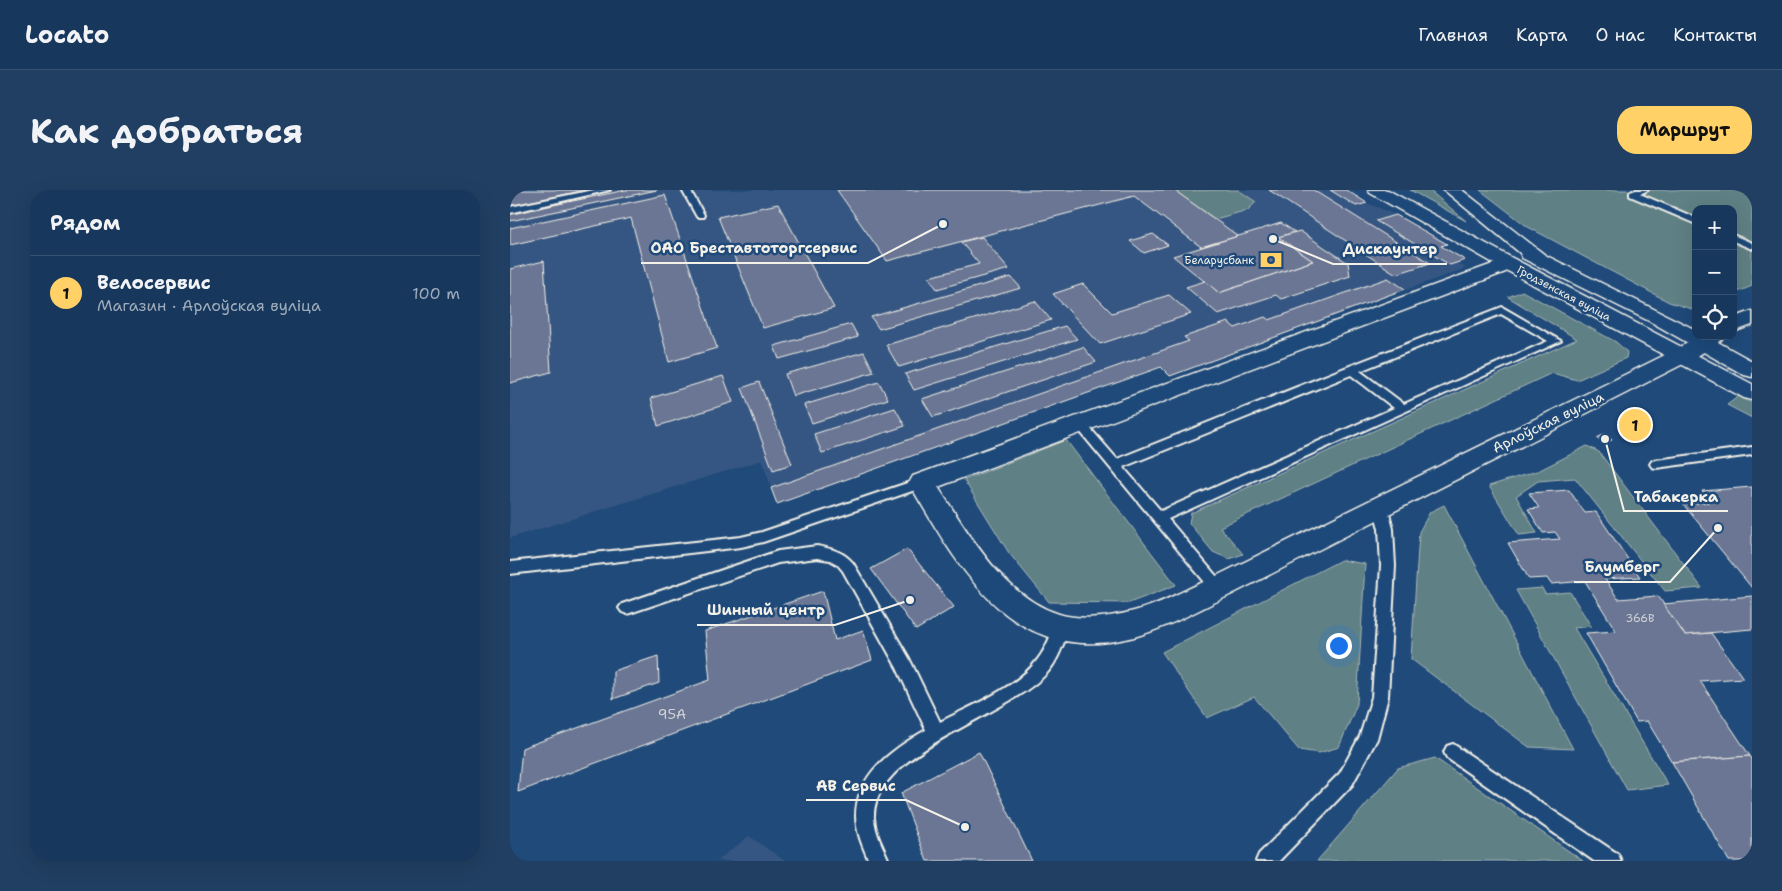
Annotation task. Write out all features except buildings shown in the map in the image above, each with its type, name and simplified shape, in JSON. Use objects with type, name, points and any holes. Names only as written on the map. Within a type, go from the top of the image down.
[{"type":"street","name":"Гродзенская вуліца","points":[[1376,190],[1509,264],[1752,394]]},
{"type":"street","name":"Гродзенская вуліца","points":[[1408,190],[1540,259],[1692,331]]},
{"type":"street","name":"Гродзенская вуліца","points":[[1452,190],[1540,259]]},
{"type":"street","points":[[922,483],[1509,264]]},
{"type":"street","points":[[1737,324],[1752,317]]},
{"type":"street","name":"Арлоўская вуліца","points":[[922,483],[972,559],[1004,598],[1020,612],[1040,623],[1061,629],[1108,629],[1156,617],[1218,588],[1380,505],[1681,356],[1707,340]]},
{"type":"street","name":"Гродзенская вуліца","points":[[1710,340],[1752,370]]},
{"type":"lane","points":[[510,210],[606,190]]},
{"type":"lane","points":[[686,190],[700,215]]},
{"type":"lane","points":[[1629,192],[1644,190]]},
{"type":"lane","points":[[1629,192],[1692,219]]},
{"type":"lane","points":[[1737,240],[1752,246]]},
{"type":"lane","points":[[1115,465],[1502,310],[1556,342],[1160,517]]},
{"type":"lane","points":[[1352,370],[1403,409]]},
{"type":"lane","points":[[1080,423],[1218,588]]},
{"type":"lane","points":[[1656,464],[1752,452]]},
{"type":"lane","points":[[510,568],[741,542],[763,537],[922,483]]},
{"type":"lane","points":[[1266,861],[1346,779],[1368,739],[1380,697],[1388,566],[1386,529],[1380,505]]},
{"type":"lane","points":[[628,608],[778,557],[817,552],[832,555],[842,560],[848,567],[902,663],[936,733]]},
{"type":"lane","points":[[878,861],[869,843],[865,821],[868,797],[876,779],[889,764],[905,751],[1029,680],[1042,666],[1053,649],[1061,629]]},
{"type":"lane","points":[[1453,752],[1611,861]]},
{"type":"shaded area","points":[[510,190],[1346,190],[1367,203],[1396,215],[1447,244],[1442,246],[1465,260],[1456,263],[1466,268],[1170,376],[1161,367],[777,504],[762,460],[510,538]]},
{"type":"shaded area","points":[[749,836],[785,861],[717,861]]},
{"type":"green space","points":[[1238,190],[1256,202],[1248,210],[1215,219],[1175,191]]},
{"type":"green space","points":[[1410,190],[1429,190],[1466,221]]},
{"type":"green space","points":[[1480,190],[1752,190],[1752,286],[1737,292],[1737,205],[1692,205],[1692,309],[1669,302],[1528,227]]},
{"type":"green space","points":[[1522,291],[1616,342],[1627,352],[1626,358],[1577,380],[1552,373],[1220,527],[1243,554],[1229,559],[1213,552],[1189,523],[1191,513],[1577,339],[1508,297]]},
{"type":"green space","points":[[1739,396],[1752,403],[1752,418],[1727,405]]},
{"type":"green space","points":[[1066,440],[1176,585],[1129,603],[1049,602],[1009,553],[964,480]]},
{"type":"green space","points":[[1587,446],[1599,452],[1702,588],[1665,591],[1575,478],[1538,481],[1516,496],[1537,533],[1519,535],[1489,486],[1540,470]]},
{"type":"green space","points":[[1444,505],[1573,749],[1529,747],[1411,659],[1419,532],[1430,512]]},
{"type":"green space","points":[[1341,560],[1365,564],[1357,704],[1339,747],[1319,753],[1299,750],[1254,697],[1207,718],[1162,652]]},
{"type":"green space","points":[[1542,588],[1545,594],[1570,592],[1591,626],[1574,628],[1668,785],[1627,790],[1516,590]]},
{"type":"green space","points":[[1435,758],[1583,861],[1317,861],[1398,768]]},
{"type":"place","name":"ОАО Бреставтоторгсервис","points":[[943,224]]},
{"type":"place","name":"Дискаунтер","points":[[1273,239]]},
{"type":"place","name":"Беларусбанк","points":[[1271,260]]},
{"type":"place","name":"Велосервис","points":[[1635,425]]},
{"type":"place","name":"Табакерка","points":[[1605,439]]},
{"type":"place","name":"Блумберг","points":[[1718,528]]},
{"type":"place","name":"Шинный центр","points":[[910,600]]},
{"type":"place","name":"АВ Сервис","points":[[965,827]]}]
